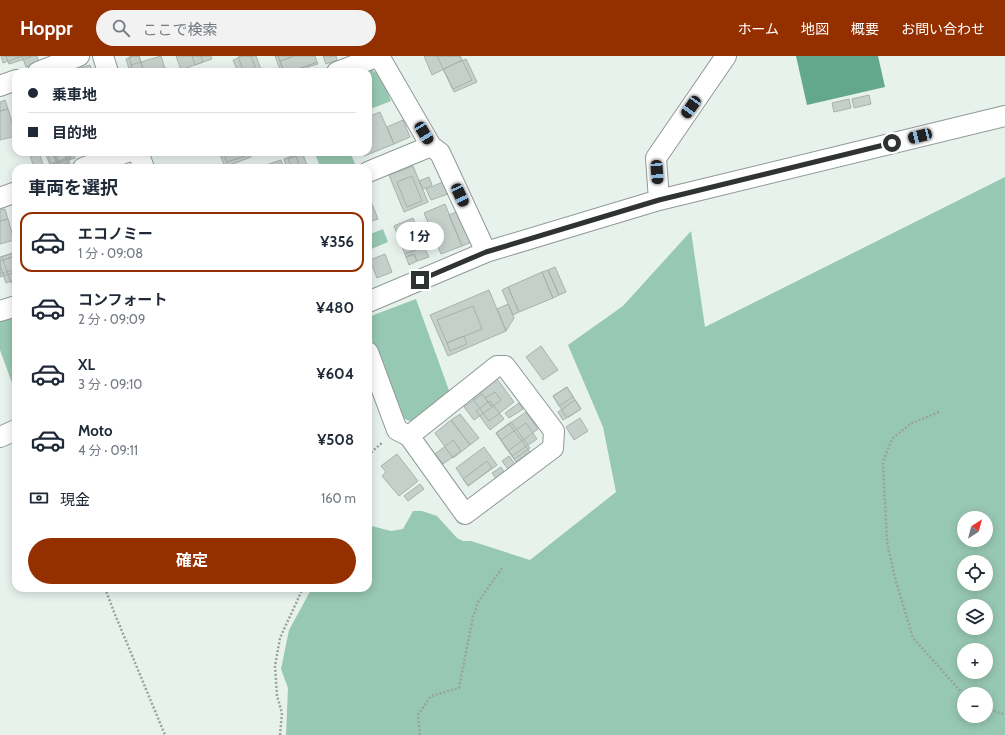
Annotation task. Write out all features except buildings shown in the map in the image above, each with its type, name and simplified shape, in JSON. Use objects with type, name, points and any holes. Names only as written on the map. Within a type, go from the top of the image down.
[{"type":"street","points":[[48,68],[79,56]]},
{"type":"street","points":[[102,56],[106,68]]},
{"type":"street","points":[[348,68],[379,56],[431,146],[440,153],[486,252]]},
{"type":"street","points":[[659,200],[656,158],[726,56]]},
{"type":"street","points":[[0,86],[12,82]]},
{"type":"street","points":[[372,300],[486,252],[659,200],[1005,116]]},
{"type":"street","points":[[372,170],[431,146]]},
{"type":"street","points":[[94,164],[116,156]]},
{"type":"street","points":[[0,198],[12,194]]},
{"type":"street","points":[[0,312],[12,308]]},
{"type":"street","points":[[372,363],[397,430],[409,436],[466,514],[553,448],[554,431],[505,366],[497,366],[409,436]]},
{"type":"street","points":[[0,437],[12,432]]},
{"type":"path","points":[[939,412],[910,424],[892,439],[883,462],[887,542],[895,578],[913,638],[957,687]]},
{"type":"path","points":[[420,735],[418,715],[431,696],[459,688],[473,617],[478,602],[502,568]]},
{"type":"path","points":[[107,592],[165,735]]},
{"type":"path","points":[[280,735],[282,713],[277,696],[275,666],[280,638],[301,592]]},
{"type":"path","points":[[993,711],[1005,715]]},
{"type":"shaded area","points":[[796,56],[878,56],[885,87],[807,105]]},
{"type":"shaded area","points":[[372,70],[381,76],[391,101],[372,108]]},
{"type":"shaded area","points":[[316,156],[352,156],[355,164],[319,164]]},
{"type":"shaded area","points":[[1005,177],[1005,735],[286,735],[288,688],[281,669],[289,630],[310,592],[372,592],[372,526],[391,531],[403,529],[413,511],[422,511],[437,516],[457,538],[463,541],[471,541],[530,560],[616,492],[603,427],[568,345],[623,306],[691,231],[705,327]]},
{"type":"shaded area","points":[[383,229],[388,242],[372,249],[372,233]]},
{"type":"shaded area","points":[[416,299],[451,396],[417,424],[400,417],[372,340],[372,316]]},
{"type":"shaded area","points":[[12,310],[12,383],[0,350],[0,315]]},
{"type":"route","points":[[420,280],[486,252],[659,200],[892,143]]}]
